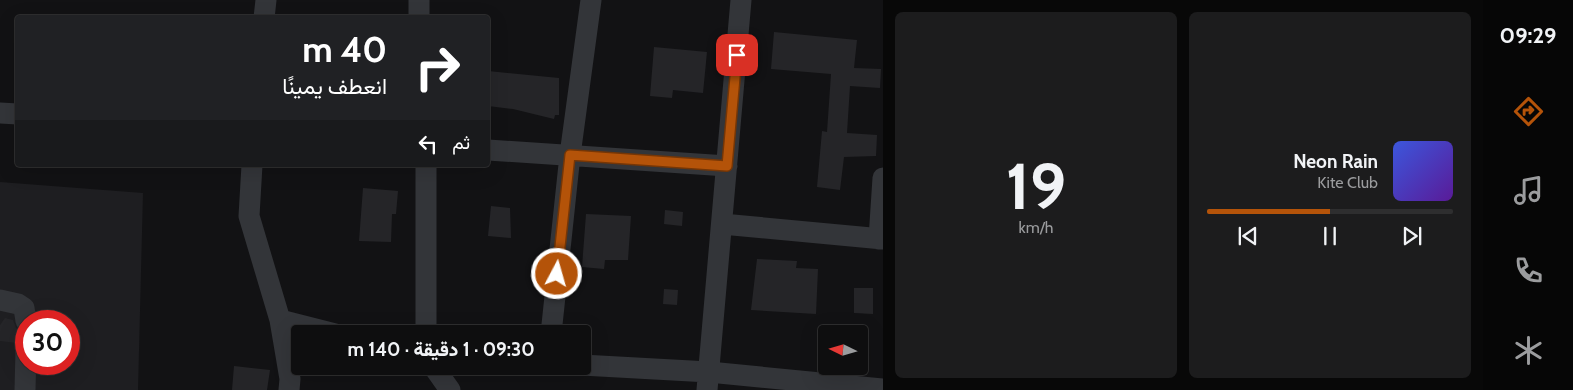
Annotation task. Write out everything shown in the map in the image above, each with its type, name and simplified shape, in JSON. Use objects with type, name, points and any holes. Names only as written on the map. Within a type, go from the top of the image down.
[{"type":"street","points":[[264,15],[266,0]]},
{"type":"street","points":[[418,0],[419,15]]},
{"type":"street","points":[[552,325],[570,155],[591,0]]},
{"type":"street","points":[[708,381],[741,0]]},
{"type":"street","points":[[0,113],[15,114]]},
{"type":"street","points":[[490,150],[727,166]]},
{"type":"street","points":[[252,167],[250,216],[280,320],[290,379],[288,390]]},
{"type":"street","points":[[426,167],[426,325]]},
{"type":"street","points":[[722,224],[881,239],[883,178]]},
{"type":"street","points":[[0,300],[18,304],[24,310]]},
{"type":"street","points":[[280,320],[300,325]]},
{"type":"street","points":[[591,366],[708,381],[883,389]]},
{"type":"street","points":[[25,375],[25,390]]},
{"type":"street","points":[[439,375],[450,390]]},
{"type":"shaded area","points":[[0,182],[143,193],[138,390],[0,390]]},
{"type":"building","points":[[774,32],[857,40],[854,68],[881,69],[880,88],[850,86],[847,133],[877,135],[876,156],[844,157],[840,190],[817,187],[822,131],[827,132],[831,74],[771,69]]},
{"type":"building","points":[[654,47],[707,52],[703,93],[673,90],[672,98],[650,96]]},
{"type":"building","points":[[490,71],[559,78],[559,115],[555,115],[554,119],[513,109],[490,106]]},
{"type":"building","points":[[363,188],[398,191],[396,214],[392,214],[391,242],[359,241]]},
{"type":"building","points":[[491,206],[510,208],[511,238],[488,236]]},
{"type":"building","points":[[665,210],[683,212],[682,226],[664,224]]},
{"type":"building","points":[[586,214],[631,216],[628,260],[605,260],[604,269],[582,267]]},
{"type":"building","points":[[757,259],[797,261],[796,268],[818,269],[816,314],[751,310]]},
{"type":"building","points":[[854,288],[873,288],[873,314],[854,313]]},
{"type":"building","points":[[664,289],[678,290],[677,305],[663,304]]},
{"type":"building","points":[[5,318],[13,320],[15,325],[15,343],[0,341],[0,325]]},
{"type":"building","points":[[234,366],[270,370],[267,390],[232,390]]},
{"type":"route","points":[[557,274],[570,155],[727,166],[737,55]]}]
